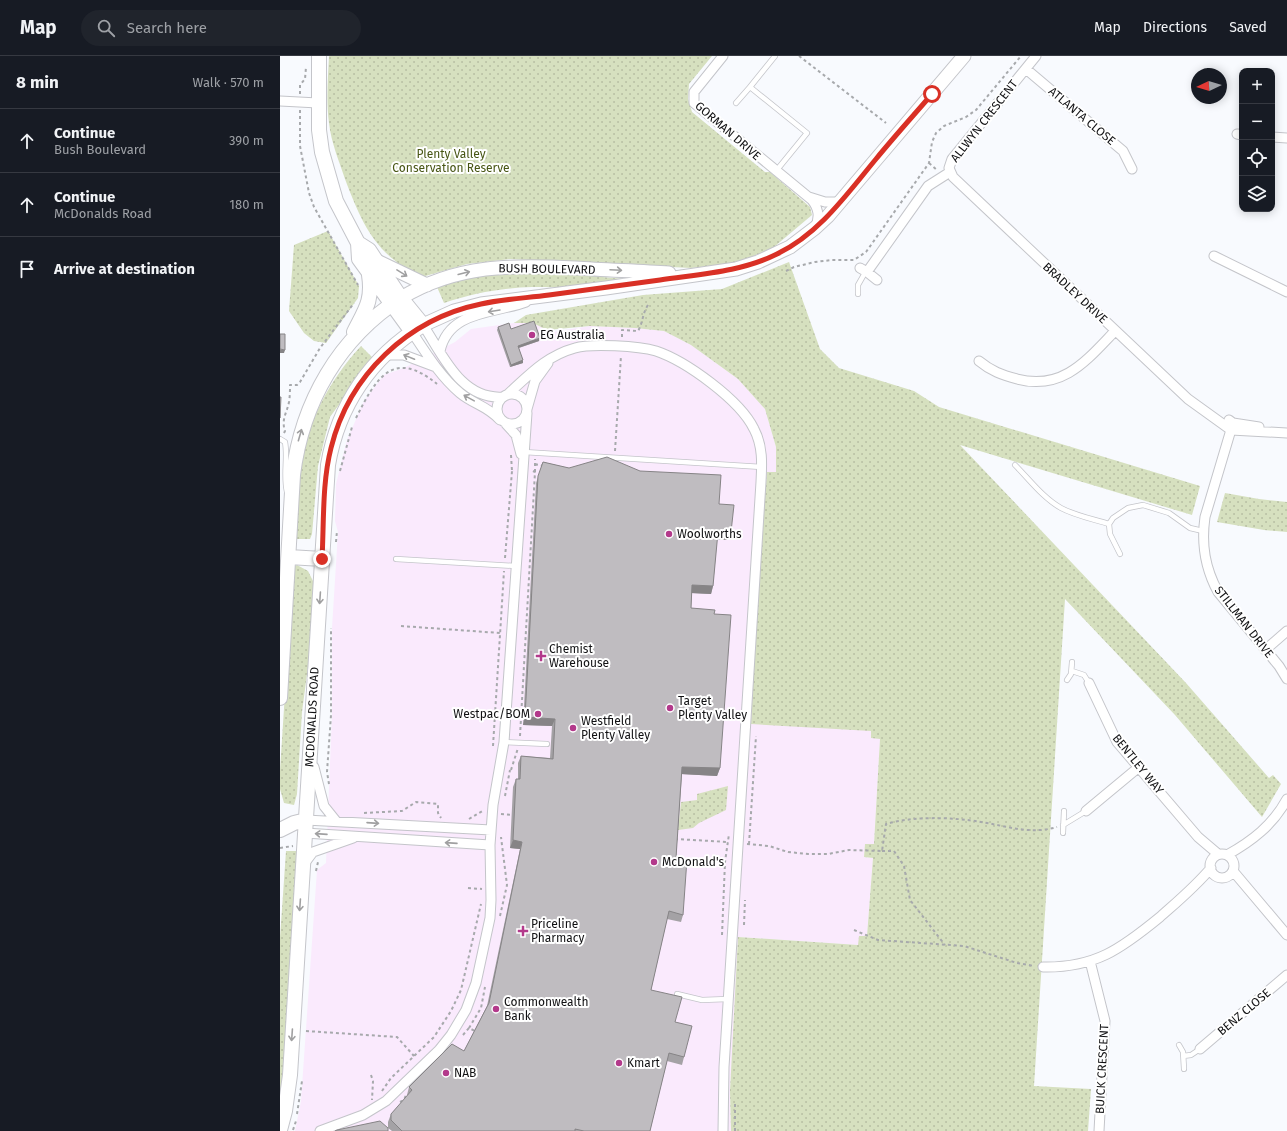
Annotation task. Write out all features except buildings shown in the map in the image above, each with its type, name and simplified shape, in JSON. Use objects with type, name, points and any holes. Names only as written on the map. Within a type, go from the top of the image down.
[{"type":"main road","points":[[319,56],[318,103],[322,152],[331,187],[358,243],[359,258],[369,275],[396,302],[418,328]]},
{"type":"main road","name":"BUSH BOULEVARD","points":[[418,328],[454,311],[481,304],[736,269],[758,262],[790,247],[815,228],[840,202],[964,56]]},
{"type":"main road","points":[[358,243],[369,250],[377,261],[396,302]]},
{"type":"main road","points":[[377,261],[427,285]]},
{"type":"main road","name":"BUSH BOULEVARD","points":[[396,302],[427,285],[466,272],[508,266],[699,274]]},
{"type":"main road","points":[[280,698],[291,511],[296,457],[304,422],[317,389],[348,343],[370,298],[371,291],[369,275]]},
{"type":"main road","points":[[348,343],[364,327],[396,302]]},
{"type":"main road","name":"MCDONALDS ROAD","points":[[280,1130],[285,1111],[289,1081],[328,465],[334,436],[355,390],[382,356],[418,328]]},
{"type":"main road","points":[[289,557],[322,559]]},
{"type":"main road","points":[[280,830],[294,823],[305,827]]},
{"type":"main road","points":[[280,834],[305,827]]},
{"type":"street","name":"GORMAN DRIVE","points":[[723,56],[694,92],[692,98],[694,103],[806,196]]},
{"type":"street","name":"ALLWYN CRESCENT","points":[[864,270],[928,186],[950,172],[949,163],[952,158],[1036,56]]},
{"type":"street","name":"ATLANTA CLOSE","points":[[1026,68],[1123,151],[1132,168]]},
{"type":"street","points":[[280,101],[318,103]]},
{"type":"street","points":[[1275,137],[1287,138]]},
{"type":"street","name":"BRADLEY DRIVE","points":[[950,172],[957,183],[1188,399],[1204,409],[1222,415],[1232,426],[1287,433]]},
{"type":"street","points":[[806,196],[822,201],[840,202]]},
{"type":"street","points":[[806,196],[818,209],[818,221],[815,228]]},
{"type":"street","points":[[1214,256],[1287,292]]},
{"type":"street","points":[[864,270],[878,280]]},
{"type":"street","points":[[440,351],[448,332],[463,319],[507,309],[544,296]]},
{"type":"street","points":[[418,328],[440,351],[458,377],[474,391],[487,397],[505,395],[520,396],[525,401],[527,412],[523,420],[517,424],[503,422]]},
{"type":"street","points":[[320,1131],[363,1115],[386,1101],[439,1050],[460,1022],[476,984],[490,918],[491,830],[495,783],[504,742],[511,667],[510,633],[516,566],[518,440],[503,422],[489,409],[460,393],[436,367],[418,328]]},
{"type":"street","points":[[979,361],[995,373],[1022,380],[1043,381],[1055,379],[1077,369],[1115,331]]},
{"type":"street","points":[[503,422],[496,408],[505,395],[536,368],[558,354],[582,347],[621,347],[647,349],[669,356],[703,378],[739,406],[750,421],[758,438],[762,467],[724,1067],[724,1131]]},
{"type":"street","points":[[382,356],[401,354],[436,367]]},
{"type":"street","points":[[518,470],[524,452],[527,412],[532,389],[544,366],[558,354]]},
{"type":"street","name":"STILLMAN DRIVE","points":[[1232,426],[1205,517],[1203,531],[1204,555],[1207,568],[1218,592],[1287,679]]},
{"type":"street","points":[[1265,650],[1287,631]]},
{"type":"street","name":"BENTLEY WAY","points":[[1089,683],[1112,734],[1198,837],[1213,861],[1216,876]]},
{"type":"street","points":[[310,748],[321,799],[325,809],[336,821]]},
{"type":"street","points":[[1086,811],[1139,766]]},
{"type":"street","points":[[1195,887],[1213,861],[1248,843],[1268,825],[1287,799]]},
{"type":"street","points":[[305,827],[336,821],[491,830]]},
{"type":"street","points":[[305,827],[358,836],[490,845]]},
{"type":"street","points":[[303,866],[308,856],[318,850],[358,836]]},
{"type":"street","points":[[1043,967],[1062,966],[1090,961],[1124,946],[1195,887],[1231,870],[1248,843]]},
{"type":"street","points":[[1227,855],[1231,870],[1287,935]]},
{"type":"street","name":"BUICK CRESCENT","points":[[1090,961],[1105,1021],[1099,1131]]},
{"type":"street","name":"BENZ CLOSE","points":[[1200,1049],[1287,975]]},
{"type":"lane","points":[[736,103],[775,56]]},
{"type":"lane","points":[[750,87],[807,133],[776,171]]},
{"type":"lane","points":[[858,294],[858,285],[864,270]]},
{"type":"lane","points":[[280,439],[285,442],[287,451],[285,486],[291,511]]},
{"type":"lane","points":[[524,452],[762,467]]},
{"type":"lane","points":[[1015,465],[1059,507],[1069,512],[1109,524]]},
{"type":"lane","points":[[1120,554],[1110,534],[1109,524],[1113,518],[1128,508],[1143,505],[1169,512],[1190,528],[1203,531]]},
{"type":"lane","points":[[396,558],[516,566]]},
{"type":"lane","points":[[1067,680],[1072,671],[1072,662]]},
{"type":"lane","points":[[1072,671],[1081,673],[1089,683]]},
{"type":"lane","points":[[504,742],[546,744]]},
{"type":"lane","points":[[1064,811],[1064,833]]},
{"type":"lane","points":[[1064,826],[1072,822],[1086,811]]},
{"type":"lane","points":[[677,994],[702,1000],[728,999]]},
{"type":"lane","points":[[1179,1045],[1183,1056],[1184,1069]]},
{"type":"lane","points":[[1183,1056],[1191,1055],[1200,1049]]},
{"type":"path","points":[[799,56],[886,123]]},
{"type":"path","points":[[786,271],[794,267],[815,262],[854,260],[866,252],[930,163],[932,142],[936,133],[944,126],[966,117],[976,110],[1021,56]]},
{"type":"path","points":[[306,64],[305,79],[300,85],[300,146],[309,193],[314,207],[359,286],[359,291]]},
{"type":"path","points":[[280,439],[285,431],[283,425],[284,415],[289,404],[290,385],[297,385],[300,382],[320,348],[358,298]]},
{"type":"path","points":[[614,457],[622,330],[638,331],[641,326],[642,315],[648,305]]},
{"type":"path","points":[[355,421],[370,393],[389,370],[404,366],[438,385]]},
{"type":"path","points":[[339,475],[352,426]]},
{"type":"path","points":[[493,747],[504,565],[518,470],[511,452]]},
{"type":"path","points":[[511,770],[520,742],[527,634],[535,453]]},
{"type":"path","points":[[535,464],[550,468]]},
{"type":"path","points":[[518,470],[535,472]]},
{"type":"path","points":[[336,527],[336,542]]},
{"type":"path","points":[[329,786],[327,772],[331,715],[331,621]]},
{"type":"path","points":[[401,626],[527,634]]},
{"type":"path","points":[[748,850],[756,736]]},
{"type":"path","points":[[501,814],[512,815]]},
{"type":"path","points":[[882,851],[886,824],[898,821],[960,818],[1027,830],[1044,830],[1064,826]]},
{"type":"path","points":[[675,839],[769,846],[788,852],[808,854],[828,854],[849,850],[894,851],[904,866],[910,900],[944,945]]},
{"type":"path","points":[[315,877],[317,863],[321,859],[318,850]]},
{"type":"path","points":[[468,888],[482,889],[483,894]]},
{"type":"path","points":[[744,925],[745,894]]},
{"type":"path","points":[[379,1095],[391,1078],[434,1037],[451,1011],[461,990],[481,902]]},
{"type":"path","points":[[854,930],[878,940],[964,946],[1016,963],[1043,967]]},
{"type":"path","points":[[306,1024],[306,1031],[397,1037],[414,1056]]},
{"type":"path","points":[[371,1075],[373,1081],[372,1101],[377,1099]]},
{"type":"path","points":[[293,1131],[300,1106],[302,1078]]},
{"type":"path","points":[[735,1102],[735,1131]]},
{"type":"shaded area","name":"Westfield Plenty Valley","points":[[514,323],[533,323],[553,332],[590,326],[664,331],[691,345],[738,379],[765,409],[776,447],[776,472],[767,472],[759,570],[872,731],[880,739],[874,844],[865,844],[864,857],[873,858],[867,936],[858,945],[738,937],[730,1091],[731,1131],[295,1131],[301,1101],[317,870],[326,863],[332,714],[332,628],[338,532],[335,521],[336,484],[347,440],[364,401],[384,375],[404,368],[455,342],[471,329]]},
{"type":"green space","name":"Plenty Valley Conservation Reserve","points":[[329,56],[712,56],[689,84],[688,99],[692,112],[765,172],[770,172],[810,207],[812,215],[774,247],[749,258],[727,264],[691,268],[510,259],[467,264],[422,277],[406,269],[382,249],[365,224],[351,195],[330,130],[327,98]]},
{"type":"green space","points":[[328,231],[359,286],[358,298],[326,343],[314,341],[304,333],[289,311],[294,245]]},
{"type":"green space","points":[[789,262],[820,349],[839,368],[914,391],[939,407],[1200,486],[1192,515],[960,445],[1186,683],[1269,778],[1273,775],[1281,784],[1262,817],[1175,715],[1065,599],[1034,1086],[1091,1089],[1088,1131],[731,1131],[730,1091],[738,937],[858,945],[859,936],[867,936],[873,858],[864,857],[865,844],[874,844],[880,739],[871,738],[871,731],[751,724],[759,570],[767,472],[776,472],[776,447],[765,409],[738,379],[691,345],[664,331],[590,326],[547,330],[533,323],[514,323],[526,315],[643,295],[722,289]]},
{"type":"green space","points":[[508,271],[624,279],[590,286],[532,287],[499,290],[466,296],[444,303],[437,287],[457,280]]},
{"type":"green space","points":[[361,346],[373,358],[330,417],[318,466],[312,534],[310,539],[295,539],[298,479],[302,454],[307,437],[313,420],[329,388],[349,359]]},
{"type":"green space","points":[[1225,493],[1287,502],[1287,532],[1264,530],[1217,522]]},
{"type":"green space","points":[[297,565],[308,571],[314,583],[312,636],[302,712],[297,794],[294,805],[284,803],[280,789],[280,771],[293,567]]},
{"type":"green space","points":[[728,786],[726,810],[699,823],[693,828],[678,830],[681,802],[697,800],[697,794]]},
{"type":"green space","points":[[286,851],[296,851],[297,855],[284,1084],[280,1108],[280,938]]},
{"type":"place","name":"EG Australia","points":[[532,335]]},
{"type":"place","name":"Woolworths","points":[[669,534]]},
{"type":"place","name":"Chemist Warehouse","points":[[541,656]]},
{"type":"place","name":"Target Plenty Valley","points":[[670,708]]},
{"type":"place","name":"Westpac/BOM","points":[[538,714]]},
{"type":"place","name":"Westfield Plenty Valley","points":[[573,728]]},
{"type":"place","name":"McDonald's","points":[[654,862]]},
{"type":"place","name":"Priceline Pharmacy","points":[[523,931]]},
{"type":"place","name":"Commonwealth Bank","points":[[496,1009]]},
{"type":"place","name":"Kmart","points":[[619,1063]]},
{"type":"place","name":"NAB","points":[[446,1073]]},
{"type":"route","points":[[322,559],[328,465],[334,436],[355,390],[382,356],[402,339],[423,325],[437,318],[467,307],[496,301],[606,288],[736,269],[778,254],[802,238],[828,216],[932,94]]}]
